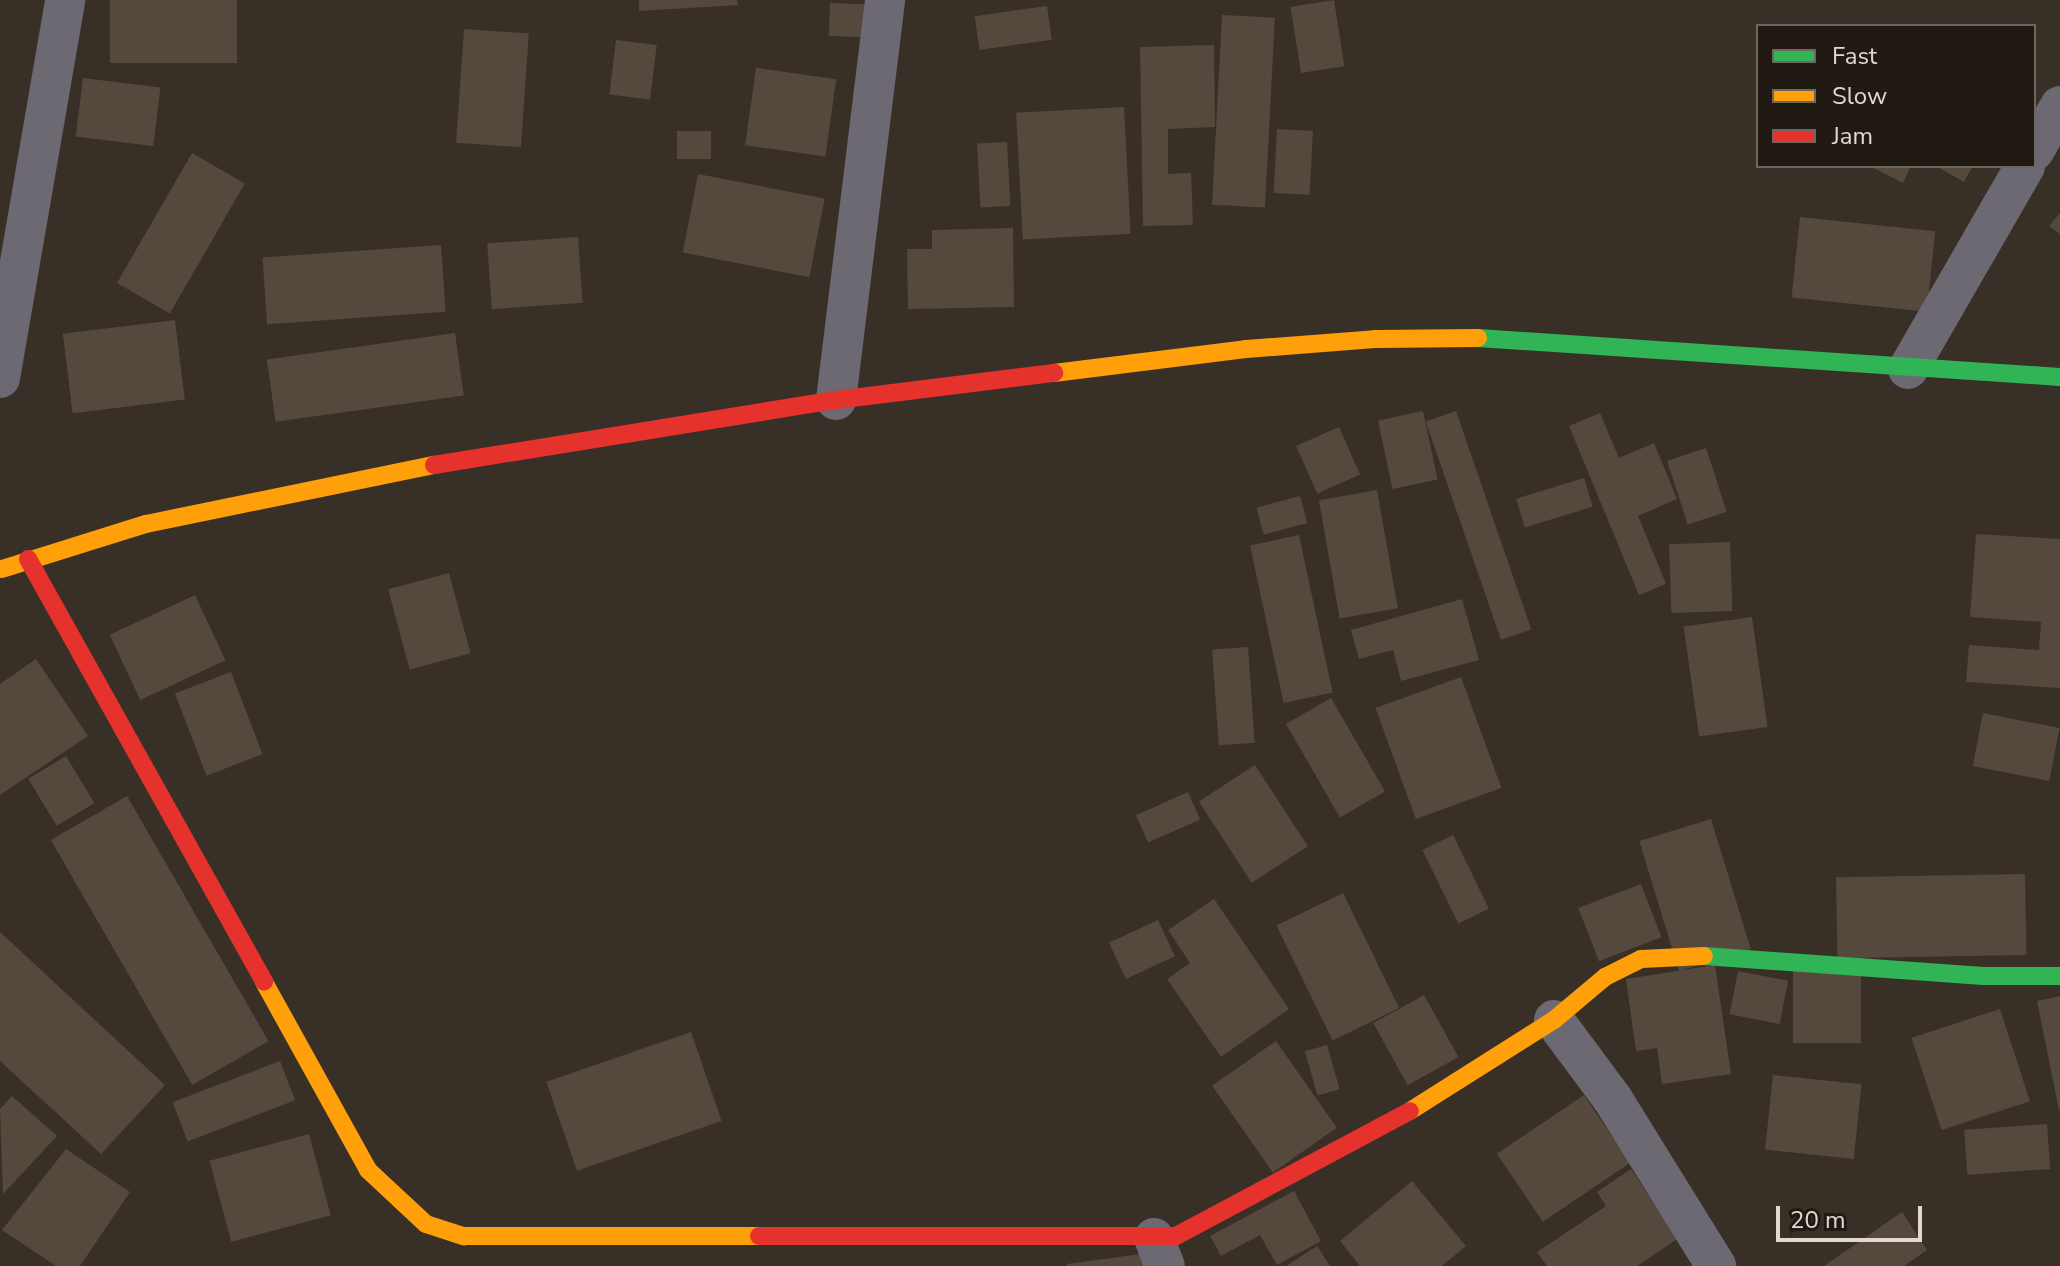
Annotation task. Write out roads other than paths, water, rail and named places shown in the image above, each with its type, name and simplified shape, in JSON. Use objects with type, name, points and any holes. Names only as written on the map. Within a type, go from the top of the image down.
[{"type":"street","points":[[0,378],[65,0]]},
{"type":"street","points":[[836,400],[885,0]]},
{"type":"street","points":[[2036,148],[2060,106]]},
{"type":"street","points":[[1908,369],[2024,168]]},
{"type":"street","points":[[0,570],[146,524],[362,476],[836,400],[1246,349],[1375,339],[1509,338],[1908,369],[2060,377]]},
{"type":"street","points":[[28,559],[368,1170],[426,1224],[464,1236],[1160,1252],[1176,1236],[1264,1195],[1374,1134],[1554,1020],[1605,977],[1641,959],[1687,955],[1983,976],[2060,976]]},
{"type":"street","points":[[1554,1020],[1612,1098],[1716,1266]]}]
